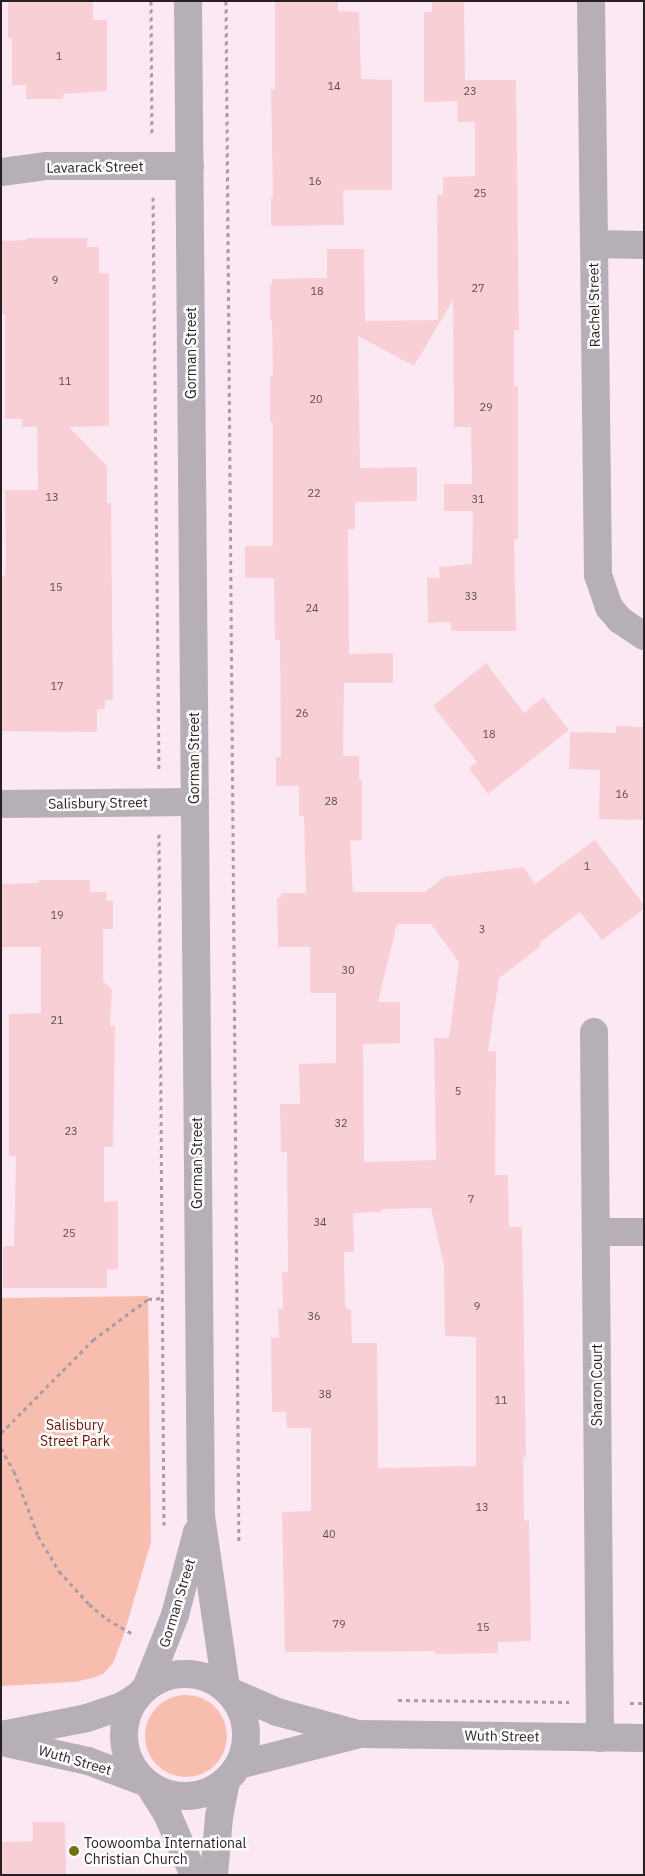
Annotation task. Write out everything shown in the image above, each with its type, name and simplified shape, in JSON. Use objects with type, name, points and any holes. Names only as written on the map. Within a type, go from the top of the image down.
[{"type":"street","name":"Gorman Street","points":[[188,1],[200,1516],[227,1689]]},
{"type":"street","name":"Rachel Street","points":[[591,1],[598,575],[609,607],[620,620],[644,636]]},
{"type":"street","name":"Lavarack Street","points":[[1,172],[46,166],[190,166]]},
{"type":"street","points":[[594,244],[644,245]]},
{"type":"street","name":"Salisbury Street","points":[[1,804],[194,802]]},
{"type":"street","name":"Sharon Court","points":[[594,1032],[600,1738]]},
{"type":"street","points":[[596,1232],[644,1232]]},
{"type":"street","name":"Gorman Street","points":[[142,1692],[175,1615],[200,1516]]},
{"type":"street","points":[[194,1875],[172,1824],[148,1784],[134,1769],[126,1751],[124,1732],[128,1713],[142,1692],[164,1677],[185,1673],[207,1677],[227,1689],[240,1706],[246,1725],[246,1746],[232,1773],[219,1817],[214,1875]]},
{"type":"street","name":"Wuth Street","points":[[227,1689],[277,1712],[360,1734],[644,1738]]},
{"type":"street","name":"Wuth Street","points":[[1,1734],[87,1718],[122,1706],[142,1692]]},
{"type":"street","name":"Wuth Street","points":[[232,1773],[360,1734]]},
{"type":"street","name":"Wuth Street","points":[[1,1742],[88,1762],[148,1784]]},
{"type":"street","points":[[148,1784],[167,1794],[188,1796],[208,1792],[232,1773]]},
{"type":"path","points":[[151,1],[166,1509],[164,1528]]},
{"type":"path","points":[[226,1],[239,1546]]},
{"type":"path","points":[[1,1433],[93,1340],[148,1299],[164,1298]]},
{"type":"path","points":[[1,1448],[14,1471],[38,1536],[59,1571],[73,1588],[107,1618],[138,1636],[140,1627]]},
{"type":"path","points":[[392,1700],[644,1703]]},
{"type":"green space","name":"Salisbury Street Park","points":[[148,1296],[151,1542],[124,1634],[113,1663],[103,1674],[75,1682],[1,1686],[1,1298]]},
{"type":"green space","points":[[186,1695],[202,1698],[215,1707],[224,1720],[227,1736],[224,1752],[215,1765],[202,1774],[186,1777],[170,1774],[157,1765],[148,1752],[145,1736],[148,1720],[157,1707],[170,1698]]},
{"type":"building","points":[[8,1],[93,1],[93,20],[107,20],[107,91],[63,94],[63,99],[26,99],[26,85],[12,85],[12,38],[8,38]]},
{"type":"building","points":[[275,1],[338,1],[338,11],[359,12],[361,79],[392,80],[392,190],[343,190],[344,225],[271,226],[271,197],[273,197],[271,90],[275,90]]},
{"type":"building","points":[[432,1],[464,1],[465,80],[516,80],[519,330],[514,330],[514,387],[518,386],[518,539],[514,539],[516,631],[451,631],[451,622],[428,623],[427,578],[440,578],[439,567],[472,564],[473,511],[444,511],[444,484],[472,484],[471,427],[454,427],[453,300],[414,366],[358,336],[360,468],[417,467],[417,501],[355,502],[355,529],[348,529],[349,654],[393,653],[393,683],[344,683],[343,756],[359,756],[359,780],[362,780],[362,840],[350,841],[353,892],[425,892],[444,877],[523,867],[535,884],[595,840],[644,905],[644,909],[602,940],[580,912],[539,943],[541,946],[499,978],[488,1051],[496,1051],[495,1175],[508,1175],[509,1227],[522,1227],[526,1457],[523,1457],[524,1521],[529,1520],[531,1641],[498,1642],[498,1653],[435,1654],[435,1651],[285,1652],[282,1512],[311,1511],[311,1428],[287,1428],[286,1412],[272,1412],[271,1338],[279,1338],[278,1309],[283,1309],[282,1272],[288,1272],[287,1152],[281,1152],[280,1104],[300,1104],[299,1064],[336,1063],[336,993],[310,993],[310,947],[278,947],[277,898],[281,898],[281,893],[306,893],[304,816],[299,816],[299,786],[276,786],[276,757],[281,757],[280,640],[275,640],[274,578],[245,578],[245,546],[273,546],[273,422],[270,422],[270,377],[273,376],[272,320],[270,320],[270,285],[272,285],[272,279],[327,278],[327,249],[364,249],[365,321],[438,320],[437,195],[443,195],[443,177],[475,176],[475,122],[458,122],[457,101],[424,102],[424,12],[432,12]],"holes":[[[397,924],[431,924],[459,962],[449,1038],[434,1038],[436,1160],[364,1162],[363,1044],[400,1043],[400,1002],[378,1002]],[[431,1208],[444,1265],[445,1336],[476,1337],[476,1466],[378,1468],[377,1343],[352,1343],[351,1311],[345,1307],[344,1252],[354,1252],[353,1213],[381,1212],[381,1209]]]},
{"type":"building","points":[[27,238],[87,238],[87,247],[99,247],[99,273],[109,273],[109,426],[69,427],[107,466],[107,503],[111,503],[113,700],[105,700],[105,709],[97,709],[97,732],[1,731],[1,576],[5,576],[6,557],[5,490],[38,490],[37,427],[22,427],[22,419],[5,419],[5,314],[1,314],[1,241],[26,240]]},
{"type":"building","points":[[486,663],[524,713],[543,697],[569,730],[488,794],[469,768],[477,762],[433,706]]},
{"type":"building","points":[[616,726],[644,727],[644,820],[599,819],[600,770],[569,769],[570,732],[616,733]]},
{"type":"building","points":[[39,880],[90,880],[90,892],[107,892],[106,901],[113,900],[113,929],[103,929],[103,981],[112,990],[110,1026],[115,1026],[113,1147],[104,1147],[104,1202],[118,1201],[118,1270],[107,1269],[107,1288],[3,1288],[3,1246],[14,1246],[16,1156],[9,1156],[9,1014],[41,1013],[41,947],[1,947],[1,884],[39,883]]},
{"type":"building","points":[[33,1822],[65,1822],[66,1875],[1,1875],[1,1842],[33,1841]]},
{"type":"place","name":"Toowoomba International Christian Church","points":[[74,1851]]}]
